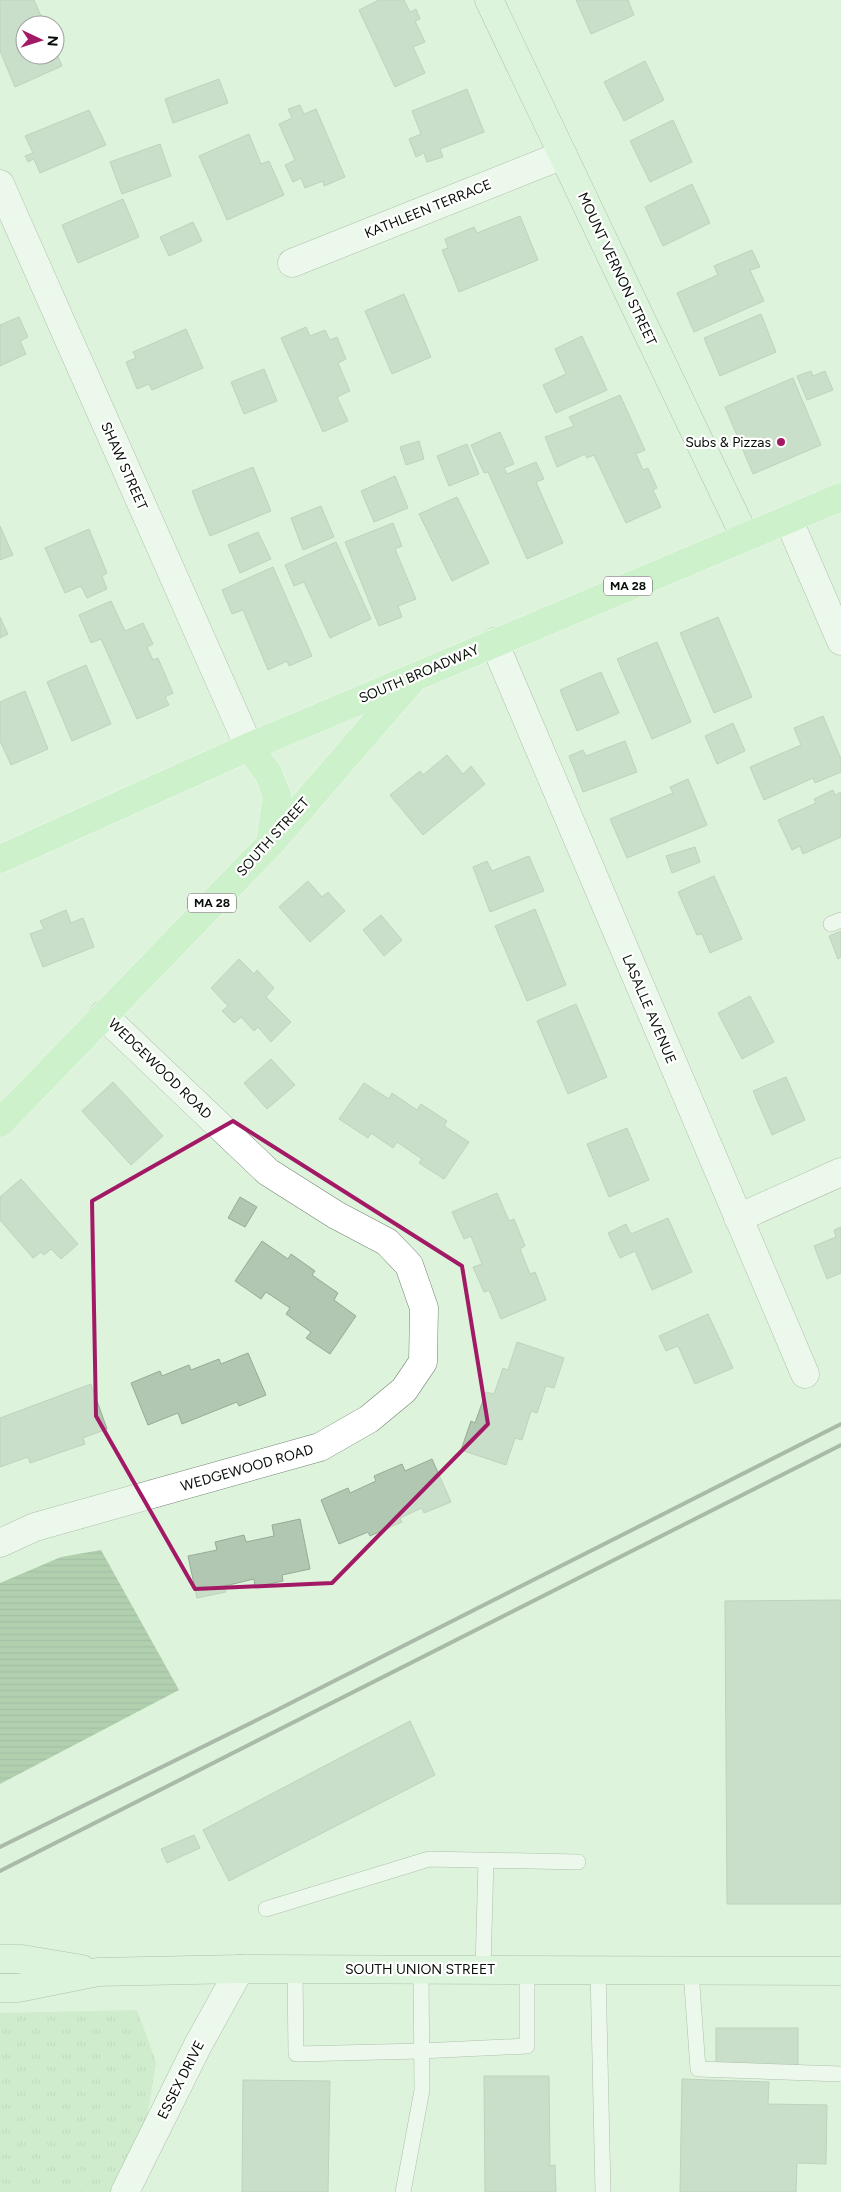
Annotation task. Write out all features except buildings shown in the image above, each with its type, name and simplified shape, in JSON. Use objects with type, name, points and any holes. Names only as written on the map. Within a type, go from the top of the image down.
[{"type":"main road","name":"MOUNT VERNON STREET","points":[[489,0],[745,537]]},
{"type":"main road","name":"SOUTH BROADWAY","points":[[0,859],[249,747],[494,642],[745,537],[789,521],[841,497]]},
{"type":"main road","name":"SOUTH STREET","points":[[0,1123],[270,844],[416,676]]},
{"type":"main road","points":[[249,747],[268,773],[277,795],[270,844]]},
{"type":"main road","points":[[0,1959],[22,1959],[98,1972]]},
{"type":"main road","name":"SOUTH UNION STREET","points":[[0,1988],[18,1988],[98,1972],[240,1969],[841,1971]]},
{"type":"street","name":"KATHLEEN TERRACE","points":[[292,263],[563,155]]},
{"type":"street","name":"SHAW STREET","points":[[0,184],[249,747]]},
{"type":"street","points":[[789,521],[841,641]]},
{"type":"street","name":"LASALLE AVENUE","points":[[494,642],[805,1374]]},
{"type":"street","name":"WEDGEWOOD ROAD","points":[[0,1543],[35,1527],[320,1447],[370,1420],[404,1390],[422,1362],[424,1308],[409,1265],[387,1242],[336,1215],[268,1172],[103,1015]]},
{"type":"street","points":[[738,1218],[841,1172]]},
{"type":"street","name":"ESSEX DRIVE","points":[[125,2192],[198,2045],[240,1969]]},
{"type":"lane","points":[[266,1909],[429,1859],[578,1862]]},
{"type":"lane","points":[[482,1970],[486,1860]]},
{"type":"lane","points":[[295,1969],[296,2054],[527,2046],[527,1970]]},
{"type":"lane","points":[[403,2192],[422,2090],[421,1970]]},
{"type":"lane","points":[[598,1970],[603,2192]]},
{"type":"lane","points":[[690,1971],[698,2069],[841,2074]]},
{"type":"highlighted area","points":[[233,1121],[462,1266],[488,1424],[332,1583],[195,1589],[96,1416],[92,1201]]},
{"type":"green space","points":[[137,2010],[156,2062],[135,2192],[0,2192],[0,2013]]},
{"type":"shaded area","points":[[101,1550],[179,1690],[0,1784],[0,1583],[61,1557]]},
{"type":"railway","points":[[0,1847],[275,1711],[841,1424]]},
{"type":"railway","points":[[0,1871],[841,1445]]},
{"type":"place","name":"Subs & Pizzas","points":[[781,442]]}]
